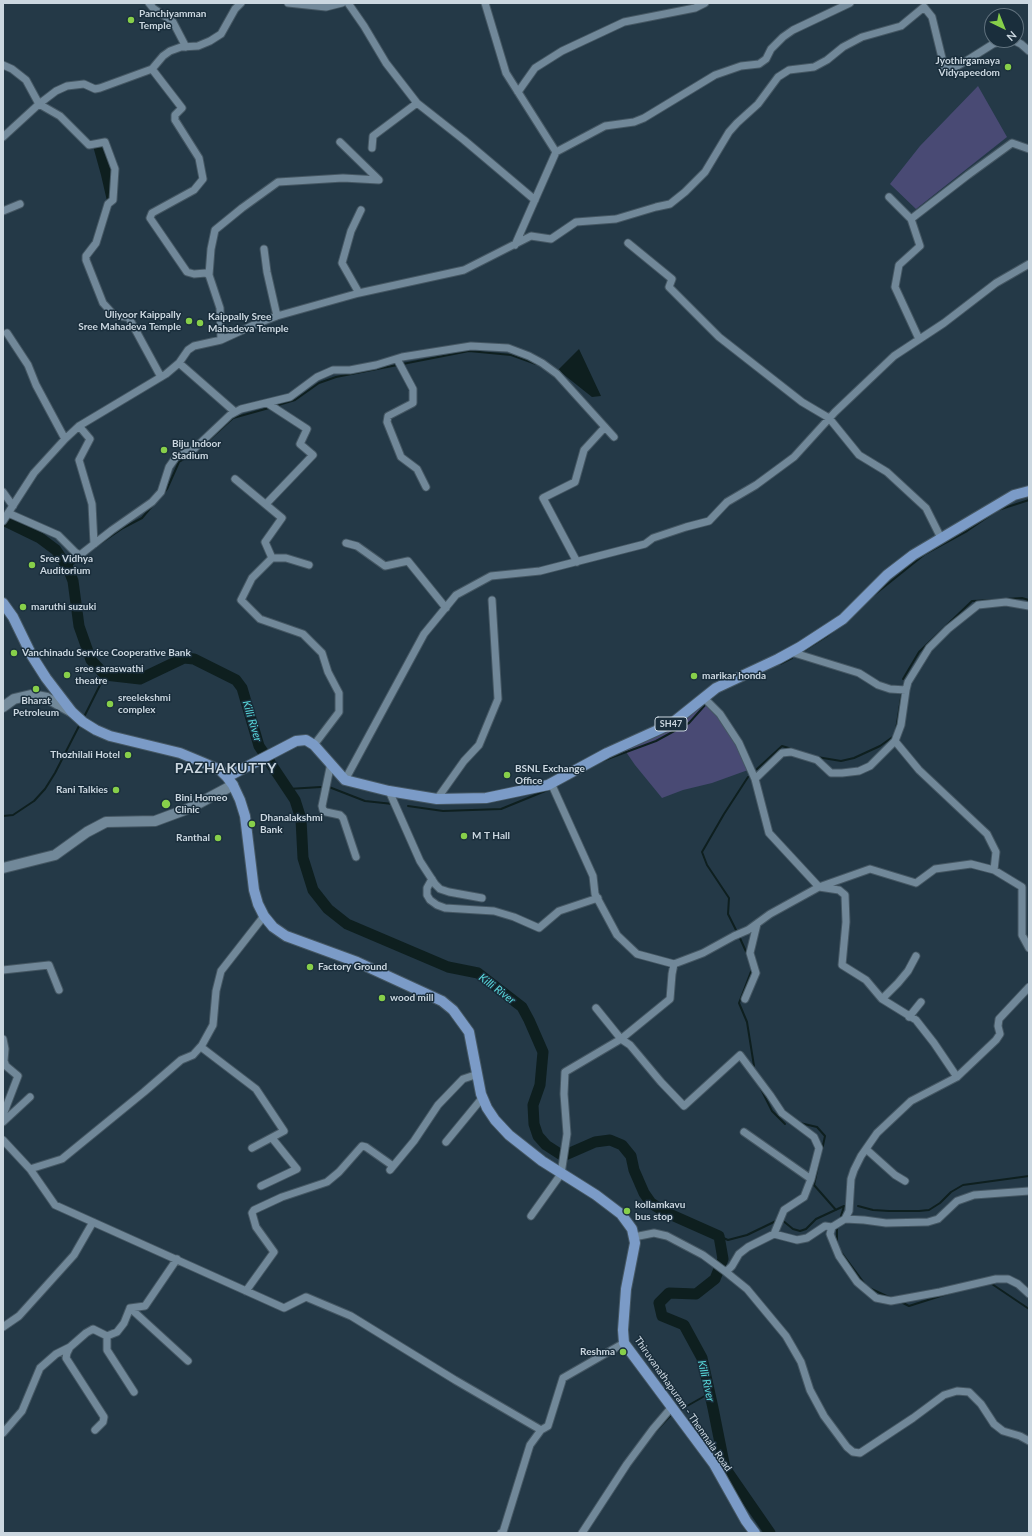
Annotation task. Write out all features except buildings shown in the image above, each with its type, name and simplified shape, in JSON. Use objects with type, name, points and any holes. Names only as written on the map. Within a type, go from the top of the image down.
[{"type":"main road","name":"SH47","points":[[345,780],[389,791],[437,799],[486,798],[531,789],[551,783],[607,753],[671,724],[683,716],[703,697],[716,688],[791,652],[843,619],[887,575],[913,555],[1014,495],[1029,491]]},
{"type":"main road","points":[[3,603],[13,617],[32,656],[46,678],[72,712],[83,722],[110,736],[180,753],[204,762],[220,770],[230,781],[240,800],[245,816],[254,890],[258,904],[264,916],[273,928],[286,936],[357,962],[442,1001],[453,1010],[469,1032],[483,1096],[487,1108],[495,1120],[509,1135],[542,1161],[596,1195],[621,1214],[632,1229],[634,1237]]},
{"type":"main road","points":[[3,706],[14,699],[31,695],[47,698],[72,712]]},
{"type":"main road","points":[[3,868],[55,855],[87,832],[106,822],[154,821],[190,808],[258,760],[296,741],[306,740],[314,745],[345,780]]},
{"type":"main road","name":"Thiruvanathapuram - Thenmala Road","points":[[634,1237],[635,1243],[626,1289],[623,1330],[624,1343],[714,1464],[746,1521],[755,1533]]},
{"type":"street","points":[[149,3],[152,8],[173,22],[186,47]]},
{"type":"street","points":[[3,137],[39,104],[56,91],[67,86],[84,84],[95,89],[100,88],[152,69],[170,51],[198,46],[210,41],[220,34],[235,9],[241,3]]},
{"type":"street","points":[[288,3],[326,7],[342,3]]},
{"type":"street","points":[[348,3],[364,26],[386,63],[417,103],[464,140],[535,200]]},
{"type":"street","points":[[484,3],[506,73],[556,152]]},
{"type":"street","points":[[518,92],[535,68],[569,48],[624,22],[695,8],[705,3]]},
{"type":"street","points":[[515,245],[556,152],[605,126],[634,122],[644,118],[715,75],[741,66],[759,64],[766,59],[771,49],[783,37],[794,30],[850,3]]},
{"type":"street","points":[[614,437],[557,374],[542,363],[508,348],[471,346],[397,359],[363,367],[333,370],[317,377],[290,397],[241,409],[235,412],[194,449],[176,457],[169,467],[161,492],[152,502],[80,555],[74,552],[58,535],[6,516],[34,473],[65,439],[80,426],[161,377],[179,363],[188,350],[194,346],[221,340],[277,316],[359,293],[464,270],[531,236],[551,239],[576,222],[616,220],[670,204],[706,172],[729,132],[737,122],[758,104],[778,77],[789,70],[814,67],[862,37],[901,26],[924,7],[932,17],[946,69],[952,69],[993,44],[1005,40],[1015,41],[1029,51]]},
{"type":"street","points":[[3,65],[12,69],[26,80],[39,104],[60,116],[88,145],[106,142],[114,170],[113,200],[108,204],[96,243],[86,256],[86,260],[103,303],[114,315],[129,318],[161,377]]},
{"type":"street","points":[[152,69],[182,108],[176,115],[175,120],[199,158],[204,179],[194,190],[152,213],[150,218],[187,272],[190,274],[206,273],[209,275]]},
{"type":"street","points":[[372,148],[373,136],[417,103]]},
{"type":"street","points":[[221,340],[220,308],[209,275],[211,249],[215,230],[278,182],[343,178],[379,180],[340,142]]},
{"type":"street","points":[[911,219],[968,174],[1012,143],[1029,149]]},
{"type":"street","points":[[889,197],[911,219],[920,246],[899,265],[895,287],[919,339]]},
{"type":"street","points":[[3,211],[20,204]]},
{"type":"street","points":[[359,293],[342,263],[351,231],[361,210]]},
{"type":"street","points":[[628,243],[672,279],[670,287],[718,337],[802,402],[829,418],[859,455],[887,472],[926,508],[941,538]]},
{"type":"street","points":[[264,249],[267,272],[277,316]]},
{"type":"street","points":[[345,780],[424,634],[456,595],[491,576],[540,572],[645,544],[652,538],[709,521],[727,502],[756,485],[794,457],[829,418],[894,356],[944,322],[996,283],[1029,264]]},
{"type":"street","points":[[7,333],[28,365],[36,385],[65,439]]},
{"type":"street","points":[[397,359],[412,389],[413,403],[388,416],[387,422],[401,457],[416,469],[426,487]]},
{"type":"street","points":[[179,363],[235,412]]},
{"type":"street","points":[[266,504],[313,455],[300,444],[306,429],[267,403]]},
{"type":"street","points":[[80,426],[90,439],[79,460],[92,504],[94,544]]},
{"type":"street","points":[[577,562],[543,498],[575,482],[584,450],[606,427]]},
{"type":"street","points":[[235,479],[282,518],[265,542],[272,558]]},
{"type":"street","points":[[3,492],[13,506]]},
{"type":"street","points":[[346,543],[357,546],[385,566],[408,561],[446,608]]},
{"type":"street","points":[[309,565],[286,558],[272,558],[252,578],[241,600],[260,619],[303,634],[322,653],[328,672],[339,693],[339,712],[314,745]]},
{"type":"street","points":[[437,799],[464,761],[479,745],[498,699],[492,600]]},
{"type":"street","points":[[755,779],[782,753],[791,752],[816,760],[831,773],[859,770],[870,766],[895,742],[901,725],[908,682],[929,648],[978,605],[1006,602],[1029,606]]},
{"type":"street","points":[[791,652],[859,673],[878,685],[890,689],[906,690]]},
{"type":"street","points":[[703,697],[720,714],[735,737],[755,779],[768,833],[819,887],[839,890],[845,895],[846,922],[842,965],[866,980],[882,999],[916,1020],[957,1077]]},
{"type":"street","points":[[895,742],[919,770],[986,834],[996,852],[994,870]]},
{"type":"street","points":[[331,763],[322,806],[323,810],[340,815],[343,818],[356,857]]},
{"type":"street","points":[[551,783],[593,876],[595,894],[617,935],[637,954],[674,964],[702,953],[748,930],[770,914],[819,887],[870,869],[916,883],[935,868],[971,864],[994,870],[1022,887],[1022,935],[1029,948]]},
{"type":"street","points":[[389,791],[420,861],[432,880],[440,889],[482,898]]},
{"type":"street","points":[[432,880],[427,888],[427,895],[430,900],[437,905],[445,908],[494,911],[514,917],[539,928],[559,911],[598,898]]},
{"type":"street","points":[[30,1169],[62,1159],[181,1060],[193,1055],[213,1025],[216,991],[221,971],[264,916]]},
{"type":"street","points":[[745,999],[756,973],[750,953],[757,924]]},
{"type":"street","points":[[882,999],[908,971],[916,956]]},
{"type":"street","points":[[531,1216],[561,1174],[567,1134],[564,1094],[565,1072],[621,1039],[670,999],[674,964]]},
{"type":"street","points":[[3,970],[49,965],[59,990]]},
{"type":"street","points":[[846,1219],[850,1211],[851,1178],[866,1148],[877,1133],[911,1101],[957,1077],[996,1040],[1000,1034],[998,1026],[999,1019],[1029,987]]},
{"type":"street","points":[[909,1017],[920,1002]]},
{"type":"street","points":[[596,1008],[621,1039],[630,1045],[661,1082],[684,1106],[740,1054],[770,1094],[782,1113],[814,1137],[819,1148],[811,1179],[804,1197],[784,1210],[774,1234],[748,1247],[739,1254],[732,1266],[726,1272]]},
{"type":"street","points":[[3,1039],[6,1049],[4,1060],[6,1066],[11,1072],[18,1076],[3,1115]]},
{"type":"street","points":[[200,1046],[256,1089],[284,1131],[252,1148]]},
{"type":"street","points":[[246,1291],[274,1252],[256,1227],[252,1213],[254,1210],[282,1197],[327,1182],[339,1172],[362,1146],[366,1147],[392,1168],[414,1141],[438,1105],[463,1079],[478,1074]]},
{"type":"street","points":[[446,1142],[483,1096]]},
{"type":"street","points":[[3,1122],[30,1097]]},
{"type":"street","points":[[744,1132],[811,1179]]},
{"type":"street","points":[[261,1186],[297,1169],[272,1138]]},
{"type":"street","points":[[3,1140],[30,1169],[55,1205],[284,1308],[306,1297],[351,1316],[455,1380],[541,1430]]},
{"type":"street","points":[[866,1148],[895,1175],[905,1181]]},
{"type":"street","points":[[774,1234],[797,1240],[807,1238],[825,1226],[832,1227],[846,1219],[886,1223],[928,1222],[938,1219],[957,1201],[974,1195],[1029,1190]]},
{"type":"street","points":[[3,1327],[18,1316],[74,1255],[93,1222]]},
{"type":"street","points":[[832,1227],[830,1234],[839,1256],[856,1282],[876,1298],[891,1301],[940,1292],[996,1279],[1008,1279],[1018,1284],[1029,1294]]},
{"type":"street","points":[[634,1237],[654,1233],[667,1236],[703,1255],[747,1289],[786,1336],[801,1362],[810,1390],[824,1416],[847,1447],[853,1452],[860,1453],[913,1418],[944,1395],[957,1391],[969,1392],[981,1404],[994,1424],[1003,1431],[1020,1436],[1029,1441]]},
{"type":"street","points":[[130,1308],[145,1306],[177,1259]]},
{"type":"street","points":[[3,1433],[22,1411],[40,1368],[56,1354],[70,1347],[86,1333],[93,1330],[107,1336],[117,1332],[124,1323],[130,1308]]},
{"type":"street","points":[[130,1308],[188,1361]]},
{"type":"street","points":[[107,1336],[107,1350],[134,1392]]},
{"type":"street","points":[[501,1533],[503,1532],[530,1445],[541,1430],[548,1426],[563,1378],[624,1343]]},
{"type":"street","points":[[70,1347],[66,1358],[104,1417],[104,1422],[95,1430]]},
{"type":"street","points":[[583,1532],[627,1464],[671,1408]]},
{"type":"shaded area","points":[[978,86],[1007,137],[916,209],[890,184],[920,146]]},
{"type":"shaded area","points":[[103,145],[113,169],[111,200],[107,201],[93,146]]},
{"type":"shaded area","points":[[579,349],[601,396],[592,397],[558,370]]},
{"type":"shaded area","points":[[705,695],[733,737],[748,770],[712,783],[683,790],[662,798],[624,749],[658,728]]},
{"type":"waterway","points":[[275,406],[295,400],[319,383],[336,377],[469,351],[511,355],[536,364]]},
{"type":"waterway","points":[[198,450],[233,418],[269,408]]},
{"type":"waterway","points":[[163,494],[167,489],[179,462],[194,453]]},
{"type":"waterway","points":[[874,595],[925,554],[967,531],[998,510],[1029,500]]},
{"type":"waterway","points":[[98,545],[123,528],[142,518],[153,505]]},
{"type":"waterway","name":"Killi River","points":[[3,520],[40,538],[56,550],[68,568],[73,581],[79,626],[91,660],[105,675],[140,679],[184,658],[194,659],[236,680],[242,688],[259,746],[295,800],[301,819],[303,858],[313,890],[328,909],[347,924],[448,967],[478,973],[522,1007],[543,1052],[540,1085],[533,1105],[534,1124],[538,1136],[546,1145],[563,1156],[595,1142],[610,1140],[622,1145],[631,1156],[634,1170],[644,1193],[651,1203],[665,1212],[719,1236],[723,1259],[715,1279],[696,1294],[669,1293],[659,1303],[662,1316],[684,1325],[702,1358],[725,1468],[770,1533]]},
{"type":"waterway","points":[[68,568],[81,557]]},
{"type":"waterway","points":[[1006,599],[1022,598],[1029,600]]},
{"type":"waterway","points":[[903,679],[919,652],[972,601],[996,600]]},
{"type":"waterway","points":[[805,650],[833,631]]},
{"type":"waterway","points":[[780,664],[792,658]]},
{"type":"waterway","points":[[85,715],[105,675]]},
{"type":"waterway","points":[[896,730],[902,692]]},
{"type":"waterway","points":[[602,761],[656,741],[689,723],[706,704]]},
{"type":"waterway","points":[[3,816],[13,815],[34,801],[45,789],[55,773],[79,726]]},
{"type":"waterway","points":[[817,757],[841,761],[854,758],[880,746],[894,736]]},
{"type":"waterway","points":[[757,769],[782,746],[792,749]]},
{"type":"waterway","points":[[737,932],[728,914],[729,898],[707,865],[702,852],[748,777]]},
{"type":"waterway","points":[[288,789],[321,787]]},
{"type":"waterway","points":[[329,787],[365,801],[393,804]]},
{"type":"waterway","points":[[408,806],[443,811],[501,809],[550,789]]},
{"type":"waterway","points":[[739,936],[748,956]]},
{"type":"waterway","points":[[752,969],[739,1003],[747,1022],[754,1066]]},
{"type":"waterway","points":[[760,1087],[772,1111],[785,1124]]},
{"type":"waterway","points":[[800,1123],[817,1127],[825,1136],[822,1150]]},
{"type":"waterway","points":[[820,1156],[814,1185],[836,1210]]},
{"type":"waterway","points":[[858,1206],[873,1210],[889,1211],[929,1210],[940,1203],[951,1192],[963,1185],[1029,1176]]},
{"type":"waterway","points":[[841,1216],[844,1206]]},
{"type":"waterway","points":[[782,1220],[793,1229],[800,1231],[806,1229],[816,1219],[844,1206],[848,1206]]},
{"type":"waterway","points":[[719,1236],[728,1240],[747,1235],[776,1221]]},
{"type":"waterway","points":[[837,1228],[837,1245]]},
{"type":"waterway","points":[[841,1252],[867,1287],[891,1298]]},
{"type":"waterway","points":[[989,1282],[1029,1309]]},
{"type":"waterway","points":[[901,1302],[909,1306],[950,1293]]},
{"type":"waterway","points":[[680,1410],[710,1393]]},
{"type":"waterway","points":[[656,1431],[670,1416]]},
{"type":"place","name":"Panchiyamman Temple","points":[[131,20]]},
{"type":"place","name":"Jyothirgamaya Vidyapeedom","points":[[1008,67]]},
{"type":"place","name":"Uliyoor Kaippally Sree Mahadeva Temple","points":[[189,321]]},
{"type":"place","name":"Kaippally Sree Mahadeva Temple","points":[[200,323]]},
{"type":"place","name":"Biju Indoor Stadium","points":[[164,450]]},
{"type":"place","name":"Sree Vidhya Auditorium","points":[[32,565]]},
{"type":"place","name":"maruthi suzuki","points":[[23,607]]},
{"type":"place","name":"Vanchinadu Service Cooperative Bank","points":[[14,653]]},
{"type":"place","name":"sree saraswathi theatre","points":[[67,675]]},
{"type":"place","name":"marikar honda","points":[[694,676]]},
{"type":"place","name":"Bharat Petroleum","points":[[36,689]]},
{"type":"place","name":"sreelekshmi complex","points":[[110,704]]},
{"type":"place","name":"Thozhilali Hotel","points":[[128,755]]},
{"type":"place","name":"BSNL Exchange Office","points":[[507,775]]},
{"type":"place","name":"Rani Talkies","points":[[116,790]]},
{"type":"place","name":"Bini Homeo Clinic","points":[[166,804]]},
{"type":"place","name":"Dhanalakshmi Bank","points":[[252,824]]},
{"type":"place","name":"M T Hall","points":[[464,836]]},
{"type":"place","name":"Ranthal","points":[[218,838]]},
{"type":"place","name":"Factory Ground","points":[[310,967]]},
{"type":"place","name":"wood mill","points":[[382,998]]},
{"type":"place","name":"kollamkavu bus stop","points":[[627,1211]]},
{"type":"place","name":"Reshma","points":[[623,1352]]},
{"type":"district","name":"PAZHAKUTTY","points":[[226,768]]}]
